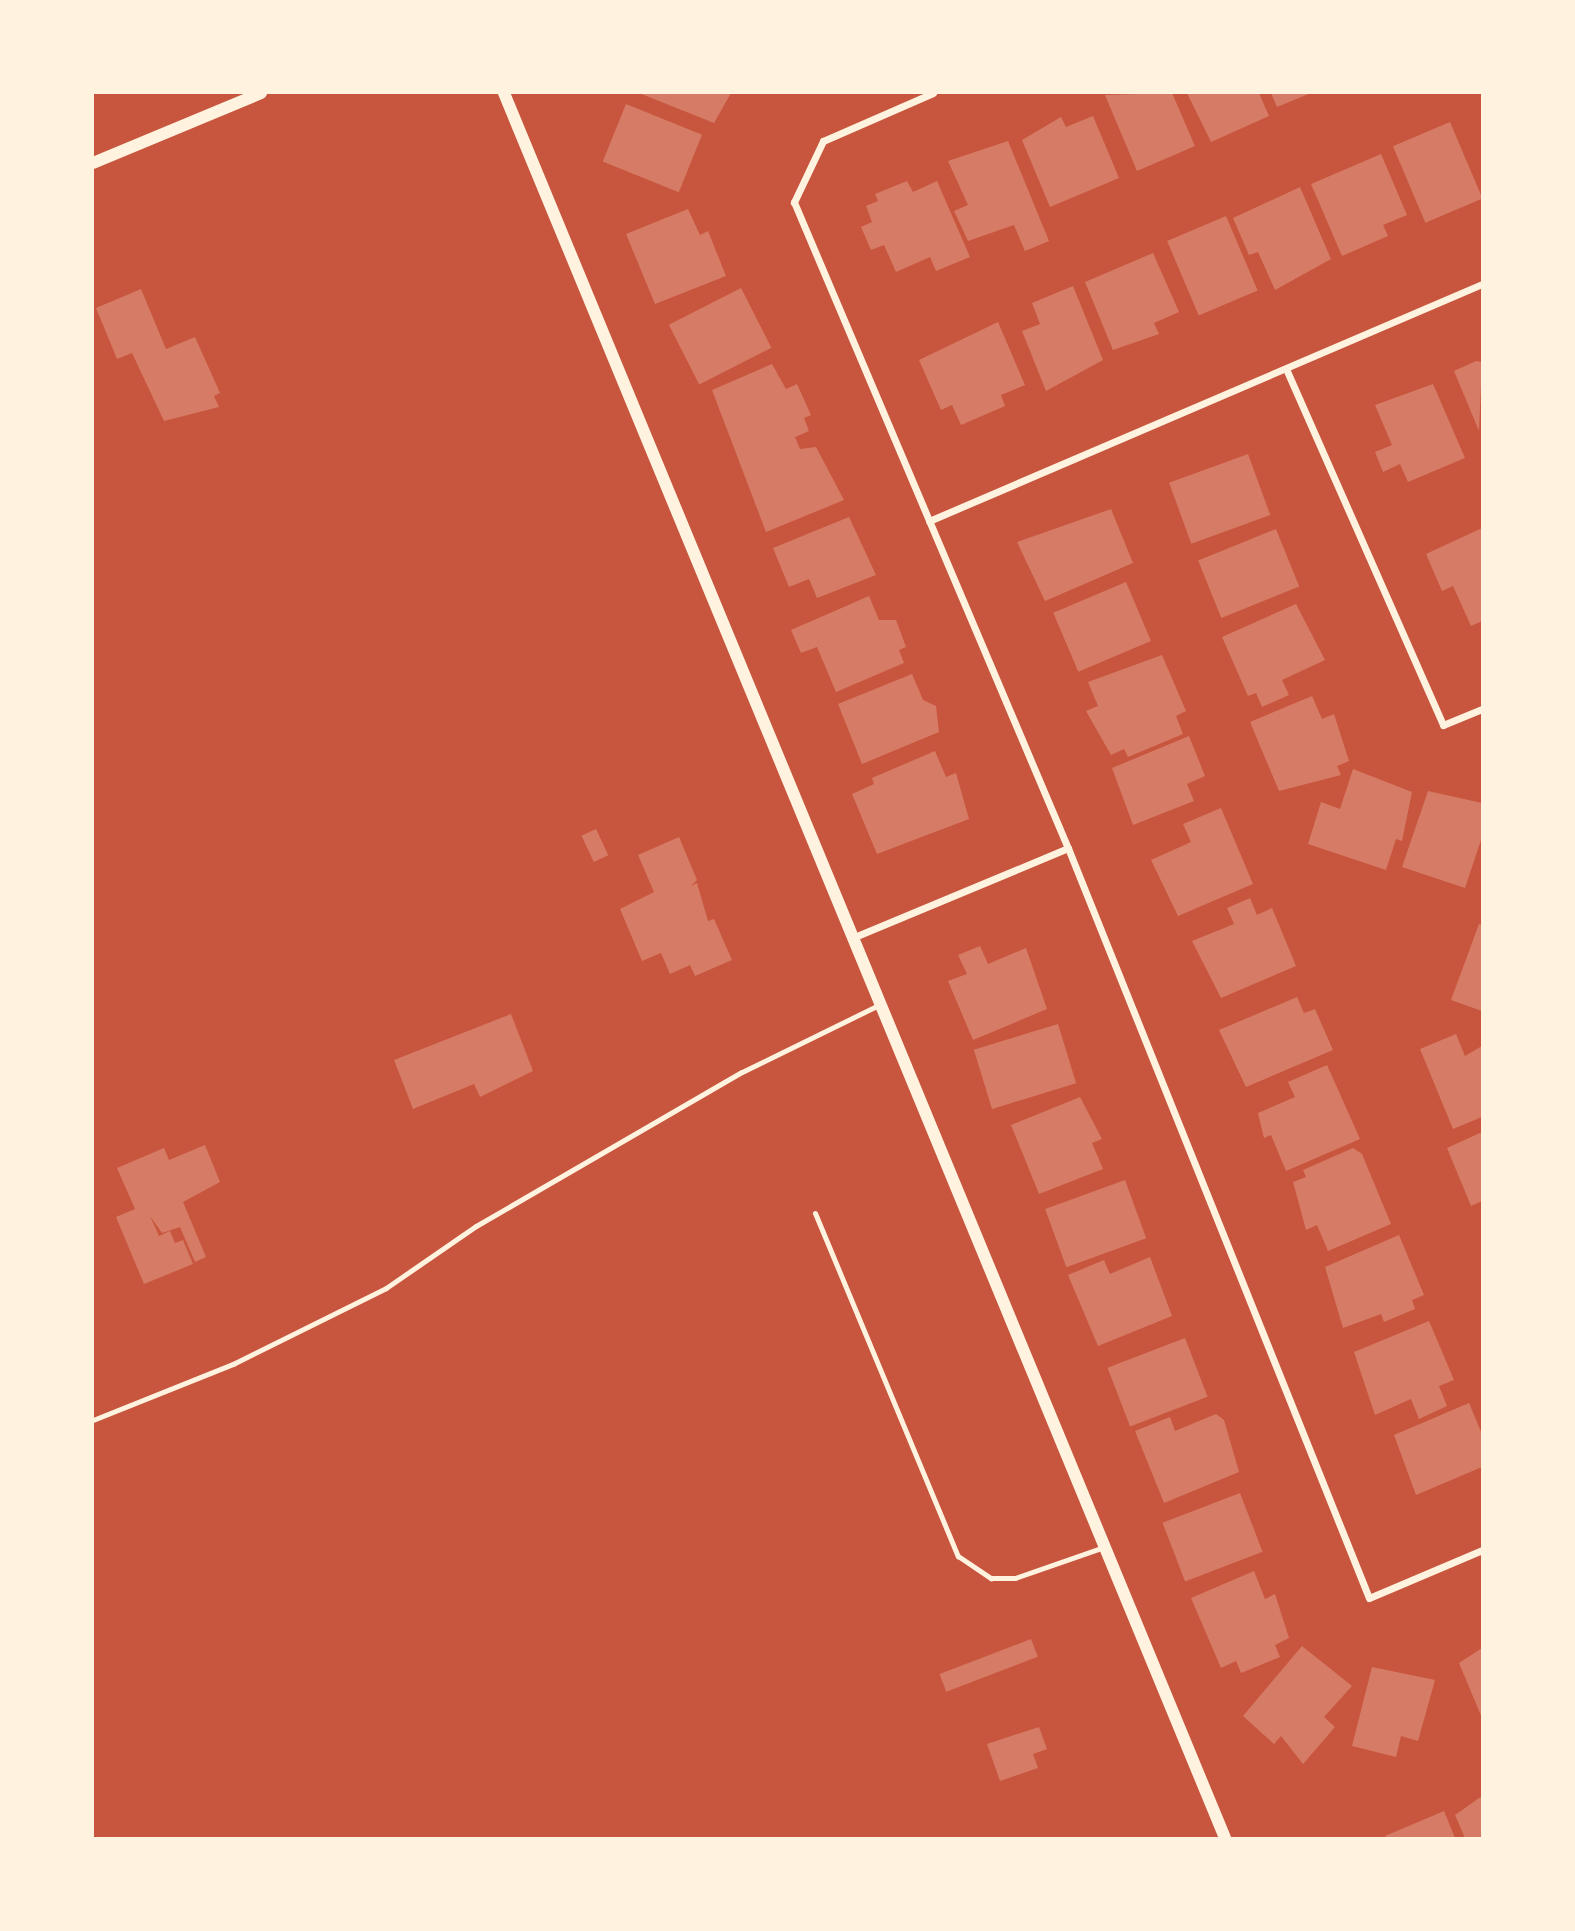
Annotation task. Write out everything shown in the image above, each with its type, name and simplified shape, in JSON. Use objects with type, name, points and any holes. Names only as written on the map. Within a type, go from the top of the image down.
[{"type":"street","points":[[93,163],[261,93]]},
{"type":"street","points":[[503,93],[849,940],[1225,1838]]},
{"type":"street","points":[[933,93],[822,141],[794,202],[1068,848],[1369,1598],[1482,1550]]},
{"type":"street","points":[[929,521],[1287,371],[1482,284]]},
{"type":"street","points":[[1287,371],[1443,725],[1482,709]]},
{"type":"street","points":[[849,940],[1068,848]]},
{"type":"lane","points":[[93,1420],[233,1364],[386,1288],[475,1226],[742,1072],[877,1006]]},
{"type":"lane","points":[[816,1213],[958,1556],[990,1578],[1015,1578],[1104,1547]]},
{"type":"building","points":[[639,93],[731,93],[714,123]]},
{"type":"building","points":[[1172,93],[1195,146],[1137,171],[1105,95]]},
{"type":"building","points":[[1187,93],[1259,93],[1269,116],[1211,142]]},
{"type":"building","points":[[1271,93],[1311,93],[1277,107]]},
{"type":"building","points":[[626,104],[702,135],[679,192],[603,161]]},
{"type":"building","points":[[1093,116],[1119,178],[1050,207],[1022,140],[1061,117],[1066,127]]},
{"type":"building","points":[[1450,122],[1482,199],[1425,223],[1393,146]]},
{"type":"building","points":[[1008,141],[1049,241],[1025,251],[1014,225],[968,241],[954,211],[968,205],[948,161]]},
{"type":"building","points":[[1381,154],[1407,215],[1383,225],[1388,236],[1342,256],[1311,184]]},
{"type":"building","points":[[907,181],[913,192],[937,181],[970,257],[936,271],[930,257],[896,272],[884,245],[871,250],[861,227],[872,222],[866,206],[878,201],[875,194]]},
{"type":"building","points":[[1300,187],[1331,259],[1275,290],[1258,252],[1249,255],[1233,218]]},
{"type":"building","points":[[688,209],[700,235],[708,231],[726,276],[655,304],[626,234]]},
{"type":"building","points":[[1226,216],[1258,291],[1199,316],[1167,241]]},
{"type":"building","points":[[1153,253],[1179,312],[1154,323],[1159,334],[1113,350],[1085,282]]},
{"type":"building","points":[[1073,286],[1103,360],[1046,391],[1022,331],[1040,324],[1032,303]]},
{"type":"building","points":[[741,288],[771,348],[699,384],[669,325]]},
{"type":"building","points":[[141,289],[166,349],[195,337],[220,393],[214,396],[219,407],[164,421],[132,353],[117,359],[96,308]]},
{"type":"building","points":[[998,322],[1025,385],[1001,395],[1005,406],[961,425],[952,405],[941,410],[919,360]]},
{"type":"building","points":[[1476,361],[1482,362],[1479,431],[1454,371]]},
{"type":"building","points":[[772,364],[786,389],[797,384],[811,415],[804,418],[809,431],[795,437],[800,449],[816,447],[844,500],[766,532],[712,390]]},
{"type":"building","points":[[1433,384],[1465,458],[1408,482],[1400,464],[1383,472],[1375,452],[1392,445],[1375,405]]},
{"type":"building","points":[[1248,454],[1270,515],[1191,544],[1169,483]]},
{"type":"building","points":[[1111,509],[1133,563],[1045,601],[1017,542]]},
{"type":"building","points":[[849,517],[876,575],[817,598],[809,579],[789,587],[773,548]]},
{"type":"building","points":[[1482,528],[1482,621],[1471,626],[1453,586],[1442,591],[1426,554]]},
{"type":"building","points":[[1276,529],[1299,586],[1221,618],[1198,560]]},
{"type":"building","points":[[1126,582],[1151,641],[1078,672],[1053,613]]},
{"type":"building","points":[[869,596],[879,620],[896,620],[906,647],[899,650],[904,663],[836,692],[817,647],[801,653],[791,630]]},
{"type":"building","points":[[1296,604],[1325,660],[1282,680],[1289,695],[1262,707],[1256,693],[1248,696],[1222,637]]},
{"type":"building","points":[[1162,655],[1186,711],[1176,716],[1183,734],[1128,757],[1124,749],[1111,755],[1086,711],[1098,706],[1088,682]]},
{"type":"building","points":[[912,674],[923,700],[936,706],[939,732],[862,764],[838,704]]},
{"type":"building","points":[[1312,696],[1322,719],[1334,714],[1349,761],[1337,766],[1341,775],[1279,791],[1250,722]]},
{"type":"building","points":[[1189,736],[1205,776],[1187,784],[1194,801],[1133,825],[1112,768]]},
{"type":"building","points":[[935,751],[946,777],[956,773],[969,819],[877,854],[852,794],[874,784],[872,778]]},
{"type":"building","points":[[1353,769],[1412,792],[1402,841],[1396,839],[1386,870],[1308,844],[1321,802],[1340,809]]},
{"type":"building","points":[[1428,791],[1482,803],[1482,837],[1465,888],[1402,867]]},
{"type":"building","points":[[1221,808],[1253,884],[1178,916],[1151,860],[1191,842],[1183,824]]},
{"type":"building","points":[[596,829],[608,855],[594,862],[581,836]]},
{"type":"building","points":[[679,837],[697,880],[691,886],[697,883],[708,921],[714,919],[732,960],[695,976],[690,965],[670,974],[661,953],[642,961],[620,909],[654,892],[638,855]]},
{"type":"building","points":[[1250,898],[1257,915],[1272,908],[1296,966],[1221,998],[1192,941],[1234,924],[1227,908]]},
{"type":"building","points":[[1479,924],[1482,925],[1482,1011],[1451,1000]]},
{"type":"building","points":[[980,946],[988,964],[1026,948],[1047,1009],[973,1040],[948,981],[967,974],[958,955]]},
{"type":"building","points":[[1297,997],[1304,1013],[1315,1009],[1333,1050],[1246,1087],[1219,1030]]},
{"type":"building","points":[[511,1014],[533,1071],[480,1097],[474,1084],[413,1109],[394,1060]]},
{"type":"building","points":[[1058,1024],[1076,1083],[992,1109],[974,1050]]},
{"type":"building","points":[[1456,1034],[1465,1056],[1482,1046],[1482,1117],[1453,1129],[1420,1049]]},
{"type":"building","points":[[1327,1065],[1360,1139],[1286,1171],[1271,1135],[1264,1138],[1258,1113],[1295,1097],[1288,1082]]},
{"type":"building","points":[[1080,1097],[1102,1139],[1092,1143],[1103,1169],[1039,1194],[1011,1125]]},
{"type":"building","points":[[1482,1132],[1482,1201],[1471,1206],[1447,1148]]},
{"type":"building","points":[[205,1145],[220,1182],[183,1202],[206,1257],[195,1262],[180,1227],[162,1233],[150,1216],[159,1236],[170,1231],[175,1243],[183,1240],[193,1264],[144,1284],[116,1217],[135,1209],[117,1168],[164,1148],[169,1160]]},
{"type":"building","points":[[1353,1148],[1362,1154],[1391,1224],[1328,1251],[1317,1225],[1306,1230],[1293,1182],[1306,1177],[1303,1170]]},
{"type":"building","points":[[1125,1180],[1146,1238],[1066,1267],[1045,1209]]},
{"type":"building","points":[[1399,1235],[1424,1295],[1412,1300],[1415,1309],[1384,1322],[1381,1314],[1343,1328],[1325,1267]]},
{"type":"building","points":[[1150,1257],[1172,1316],[1098,1346],[1068,1275],[1104,1260],[1110,1274]]},
{"type":"building","points":[[1429,1321],[1454,1380],[1439,1386],[1447,1406],[1419,1419],[1411,1399],[1375,1415],[1354,1352]]},
{"type":"building","points":[[1185,1338],[1208,1397],[1130,1427],[1108,1368]]},
{"type":"building","points":[[1469,1403],[1482,1434],[1482,1467],[1416,1495],[1394,1435]]},
{"type":"building","points":[[1216,1414],[1224,1420],[1239,1472],[1164,1503],[1135,1431],[1170,1417],[1175,1431]]},
{"type":"building","points":[[1240,1493],[1263,1552],[1185,1582],[1163,1523]]},
{"type":"building","points":[[1254,1571],[1265,1599],[1275,1594],[1289,1638],[1275,1645],[1280,1657],[1241,1673],[1236,1661],[1221,1668],[1191,1598]]},
{"type":"building","points":[[1031,1639],[1038,1657],[946,1692],[940,1674]]},
{"type":"building","points":[[1302,1646],[1352,1686],[1324,1717],[1335,1727],[1303,1764],[1281,1736],[1274,1744],[1243,1716]]},
{"type":"building","points":[[1482,1648],[1482,1718],[1459,1663]]},
{"type":"building","points":[[1372,1667],[1435,1680],[1418,1741],[1401,1736],[1396,1757],[1352,1746]]},
{"type":"building","points":[[1039,1727],[1047,1749],[1033,1754],[1038,1768],[1000,1781],[987,1744]]},
{"type":"building","points":[[1482,1796],[1482,1838],[1465,1838],[1455,1815]]},
{"type":"building","points":[[1444,1811],[1455,1838],[1385,1836]]}]
